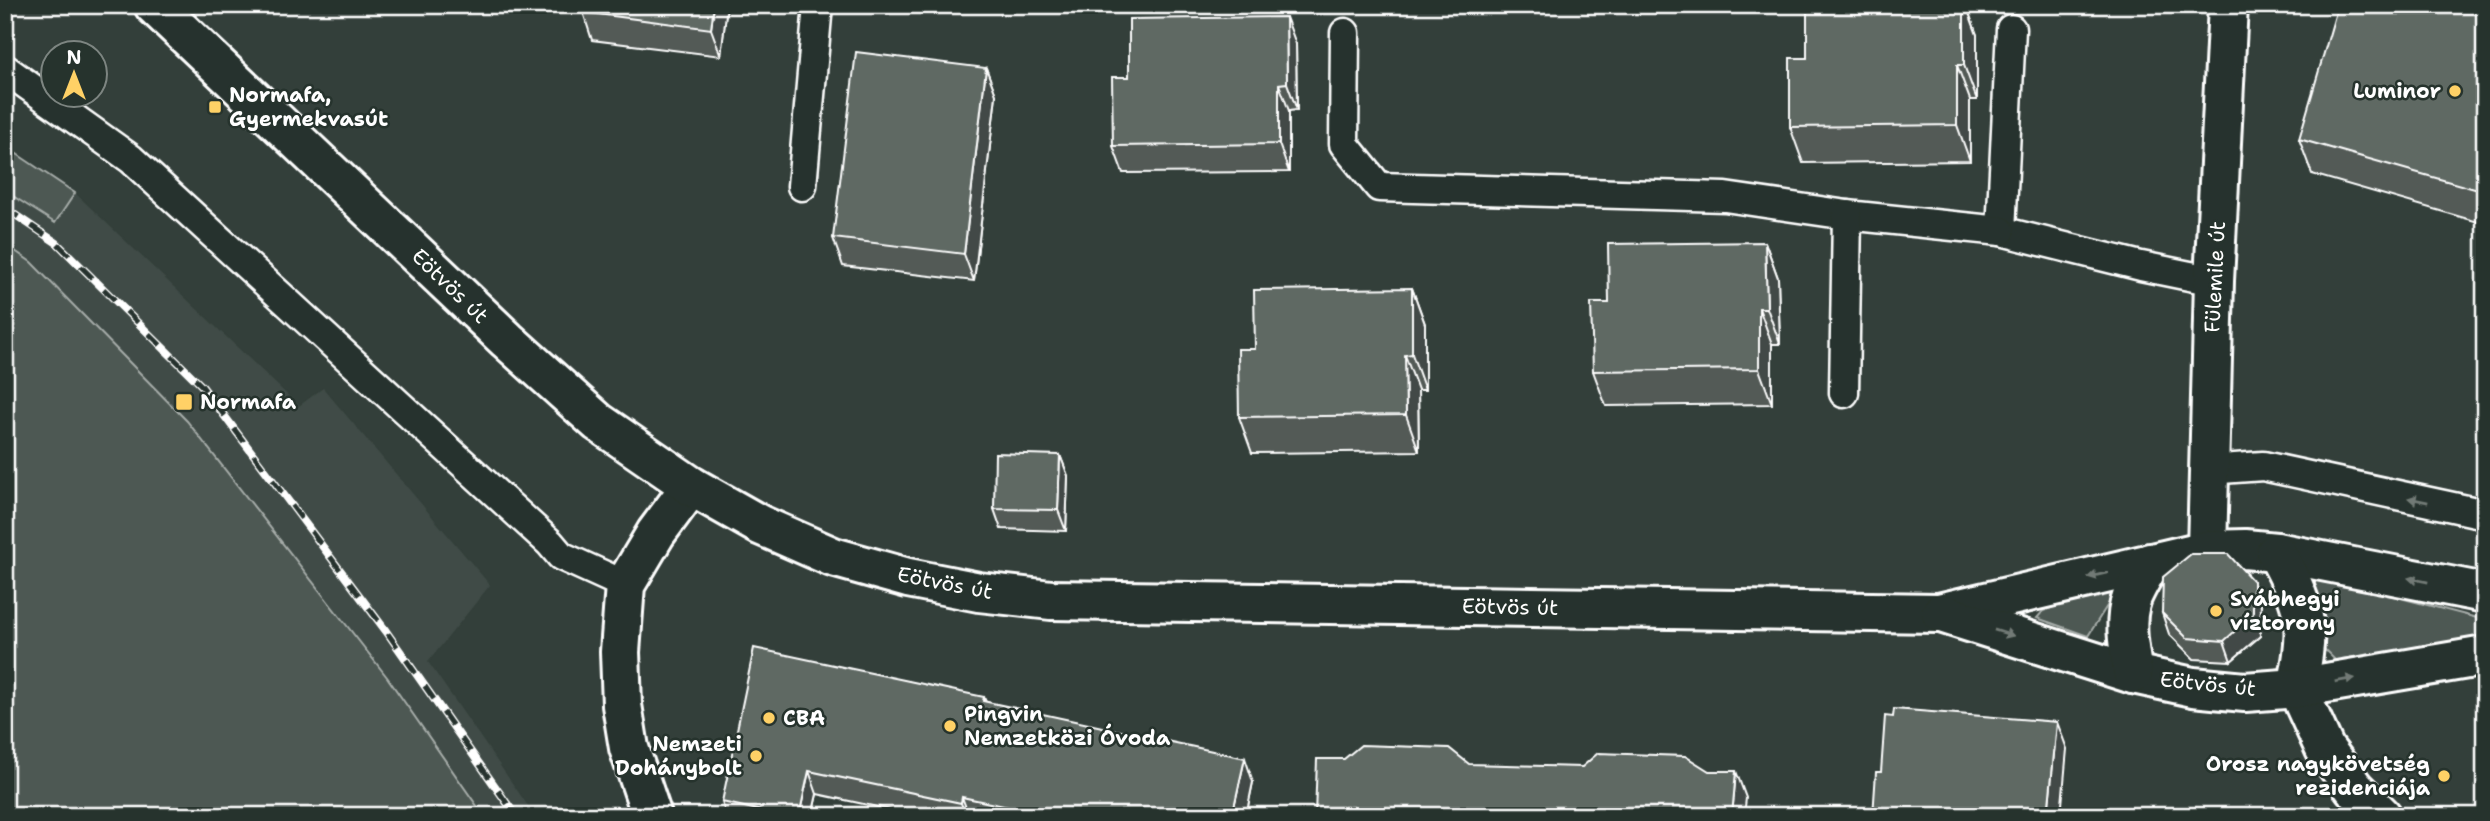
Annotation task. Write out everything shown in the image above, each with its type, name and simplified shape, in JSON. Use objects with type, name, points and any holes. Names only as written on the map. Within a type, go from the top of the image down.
[{"type":"street","name":"Eötvös út","points":[[154,5],[507,340],[598,422],[691,486],[760,525],[833,557],[908,578],[1051,600],[1939,613],[2207,550],[2245,549],[2276,552],[2485,593]]},
{"type":"street","name":"Fülemile út","points":[[2207,550],[2214,281],[2228,5]]},
{"type":"street","points":[[652,816],[629,748],[622,705],[620,652],[625,585],[656,533],[691,486]]},
{"type":"street","points":[[2276,552],[2289,575],[2304,622],[2297,688],[2325,749],[2354,788],[2382,816]]},
{"type":"street","points":[[2133,674],[2127,634],[2129,616],[2132,599],[2150,563]]},
{"type":"street","name":"Eötvös út","points":[[1939,613],[2133,674],[2193,687],[2245,692],[2297,688],[2485,656]]},
{"type":"lane","points":[[802,186],[818,5]]},
{"type":"lane","points":[[2001,231],[2011,29]]},
{"type":"lane","points":[[1345,33],[1343,144],[1379,187],[1725,197],[1847,215],[2001,231],[2214,281]]},
{"type":"lane","points":[[5,69],[131,159],[550,542],[561,556],[625,585]]},
{"type":"lane","points":[[1844,393],[1847,215]]},
{"type":"lane","points":[[2207,470],[2263,466],[2485,514]]},
{"type":"shaded area","points":[[5,146],[75,193],[55,223],[5,191]]},
{"type":"shaded area","points":[[5,191],[54,223],[75,193],[299,406],[323,388],[490,585],[428,662],[535,816],[484,816],[387,677],[187,421],[31,262],[5,244]]},
{"type":"shaded area","points":[[5,244],[31,262],[187,421],[387,677],[484,816],[5,816]]},
{"type":"shaded area","points":[[2316,576],[2485,620],[2485,637],[2335,660],[2323,648],[2322,601],[2311,578]]},
{"type":"shaded area","points":[[2102,590],[2112,592],[2112,598],[2088,636],[2037,618],[2043,611]]},
{"type":"building","points":[[583,5],[714,5],[711,29],[583,12]]},
{"type":"building","points":[[1807,5],[1964,5],[1964,65],[1957,65],[1957,125],[1790,127],[1790,58],[1807,58]]},
{"type":"building","name":"Luminor","points":[[2338,5],[2485,5],[2485,192],[2299,139]]},
{"type":"building","points":[[1286,17],[1287,83],[1279,84],[1279,144],[1113,146],[1112,77],[1129,77],[1129,19]]},
{"type":"building","points":[[856,52],[986,68],[964,254],[833,238]]},
{"type":"building","points":[[1765,242],[1767,308],[1759,308],[1759,369],[1593,371],[1591,303],[1609,303],[1608,244]]},
{"type":"building","points":[[1412,288],[1412,354],[1405,355],[1406,415],[1239,417],[1238,349],[1255,349],[1254,290]]},
{"type":"building","points":[[995,453],[1060,455],[1058,510],[994,509]]},
{"type":"building","name":"Svábhegyi víztorony","points":[[2191,554],[2228,554],[2253,581],[2253,615],[2224,641],[2187,638],[2162,613],[2163,577]]},
{"type":"building","points":[[754,648],[984,697],[983,701],[1245,758],[1232,816],[1050,816],[962,797],[961,803],[809,771],[799,816],[784,816],[722,802]]},
{"type":"building","points":[[1894,709],[2057,722],[2048,816],[1873,816],[1876,772],[1881,772],[1885,716],[1893,717]]},
{"type":"building","points":[[1361,745],[1449,748],[1469,764],[1582,767],[1598,753],[1685,756],[1709,771],[1736,771],[1732,816],[1315,816],[1317,759],[1344,759]]},
{"type":"railway","points":[[5,208],[57,243],[202,386],[386,631],[516,816]]},
{"type":"place","name":"Luminor","points":[[2455,91]]},
{"type":"place","name":"Normafa, Gyermekvasút","points":[[215,107]]},
{"type":"place","name":"Normafa","points":[[184,402]]},
{"type":"place","name":"Svábhegyi víztorony","points":[[2216,611]]},
{"type":"place","name":"CBA","points":[[769,718]]},
{"type":"place","name":"Pingvin Nemzetközi Óvoda","points":[[950,726]]},
{"type":"place","name":"Nemzeti Dohánybolt","points":[[756,756]]},
{"type":"place","name":"Orosz nagykövetség rezidenciája","points":[[2444,776]]}]
